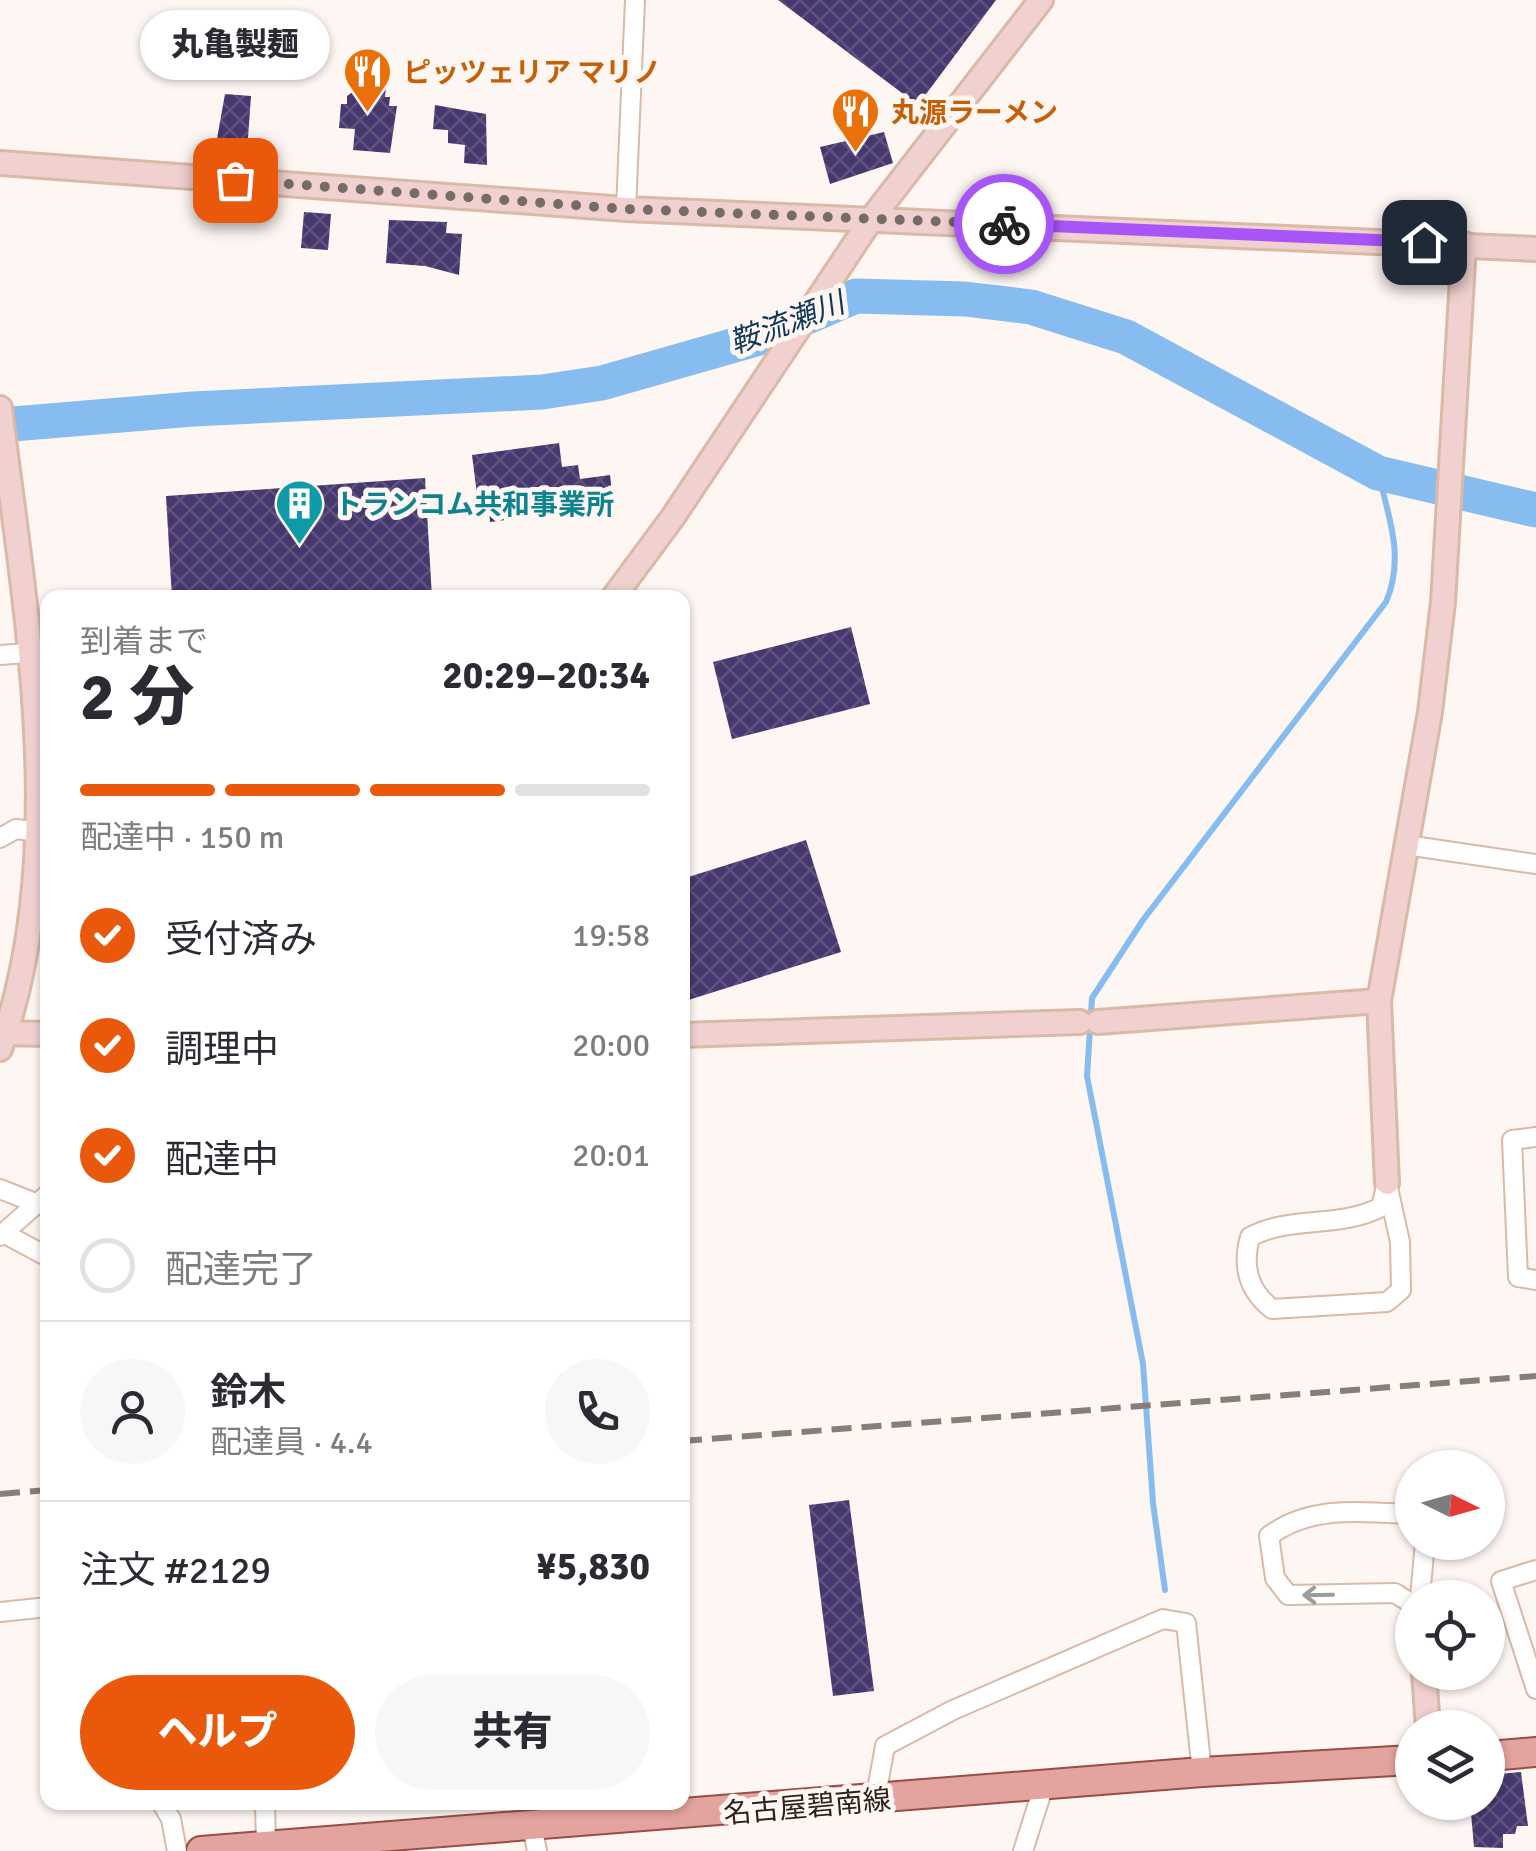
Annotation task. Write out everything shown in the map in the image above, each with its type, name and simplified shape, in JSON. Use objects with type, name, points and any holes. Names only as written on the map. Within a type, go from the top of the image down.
[{"type":"main road","points":[[1505,1755],[1536,1752]]},
{"type":"main road","name":"名古屋碧南線","points":[[201,1851],[535,1838],[1044,1785],[1395,1761]]},
{"type":"street","points":[[626,209],[636,0]]},
{"type":"street","points":[[620,590],[674,516],[872,218],[1041,0]]},
{"type":"street","points":[[0,163],[626,209],[1536,249]]},
{"type":"street","points":[[1387,1183],[1381,1208],[1356,1220],[1269,1227],[1250,1237],[1244,1258],[1255,1296],[1272,1309],[1386,1302],[1401,1290],[1400,1242],[1387,1183],[1379,1001],[1430,712],[1448,533],[1464,244]]},
{"type":"street","points":[[0,408],[40,763]]},
{"type":"street","points":[[0,655],[27,653]]},
{"type":"street","points":[[40,821],[33,905],[2,1039],[40,1035]]},
{"type":"street","points":[[0,838],[16,828],[39,832]]},
{"type":"street","points":[[1406,845],[1536,864]]},
{"type":"street","points":[[690,1035],[1089,1022],[1379,1001]]},
{"type":"street","points":[[1536,1137],[1512,1140],[1518,1277],[1536,1280]]},
{"type":"street","points":[[0,1189],[40,1199]]},
{"type":"street","points":[[40,1203],[2,1235],[40,1253]]},
{"type":"street","points":[[1395,1513],[1351,1511],[1292,1519],[1269,1536],[1275,1578],[1288,1595],[1395,1594]]},
{"type":"street","points":[[1536,1570],[1501,1581],[1536,1689]]},
{"type":"street","points":[[0,1612],[40,1608]]},
{"type":"street","points":[[874,1801],[885,1746],[952,1710],[1163,1620],[1186,1623],[1202,1772]]},
{"type":"street","points":[[1024,1851],[1044,1785]]},
{"type":"street","points":[[166,1810],[172,1820],[177,1851]]},
{"type":"street","points":[[265,1810],[266,1846]]},
{"type":"building","points":[[778,0],[996,0],[918,105]]},
{"type":"building","name":"ピッツェリア マリノ","points":[[356,74],[387,77],[385,97],[390,97],[389,106],[397,106],[390,153],[353,150],[355,129],[339,128],[341,104],[347,104],[347,96],[354,91]]},
{"type":"building","points":[[225,94],[251,96],[247,152],[215,150]]},
{"type":"building","points":[[435,105],[486,114],[487,165],[464,163],[465,145],[448,143],[448,130],[433,129]]},
{"type":"building","name":"丸源ラーメン","points":[[884,132],[893,163],[830,184],[820,147]]},
{"type":"building","points":[[304,212],[331,214],[328,250],[301,248]]},
{"type":"building","points":[[389,220],[447,222],[446,233],[462,234],[459,275],[425,266],[386,263]]},
{"type":"building","points":[[559,443],[562,467],[578,465],[580,479],[610,475],[612,492],[568,498],[570,512],[490,522],[489,509],[479,510],[472,455]]},
{"type":"building","name":"トランコム共和事業所","points":[[425,478],[432,590],[172,590],[166,496]]},
{"type":"building","points":[[851,627],[870,704],[732,739],[713,662]]},
{"type":"building","points":[[806,840],[841,952],[690,999],[690,876]]},
{"type":"building","points":[[849,1500],[874,1691],[833,1696],[809,1505]]},
{"type":"building","points":[[1521,1772],[1528,1826],[1517,1826],[1515,1834],[1503,1834],[1503,1848],[1474,1847],[1472,1820],[1505,1820],[1505,1773]]},
{"type":"waterway","name":"鞍流瀬川","points":[[0,425],[193,409],[542,392],[602,383],[756,339],[856,296],[965,299],[1031,307],[1126,337],[1378,473],[1536,510]]},
{"type":"waterway","points":[[1165,1590],[1153,1503],[1143,1364],[1087,1076],[1092,998],[1143,920],[1386,602],[1392,586],[1395,553],[1378,473]]},
{"type":"railway","points":[[690,1440],[1536,1376]]},
{"type":"railway","points":[[0,1494],[40,1491]]},
{"type":"way so far","points":[[235,180],[626,209],[1004,224]]},
{"type":"place","name":"ピッツェリア マリノ","points":[[368,114]]},
{"type":"place","name":"丸源ラーメン","points":[[856,154]]},
{"type":"place","name":"丸亀製麺","points":[[235,180]]},
{"type":"place","name":"トランコム共和事業所","points":[[299,546]]},
{"type":"route","points":[[1004,224],[1424,242]]}]
